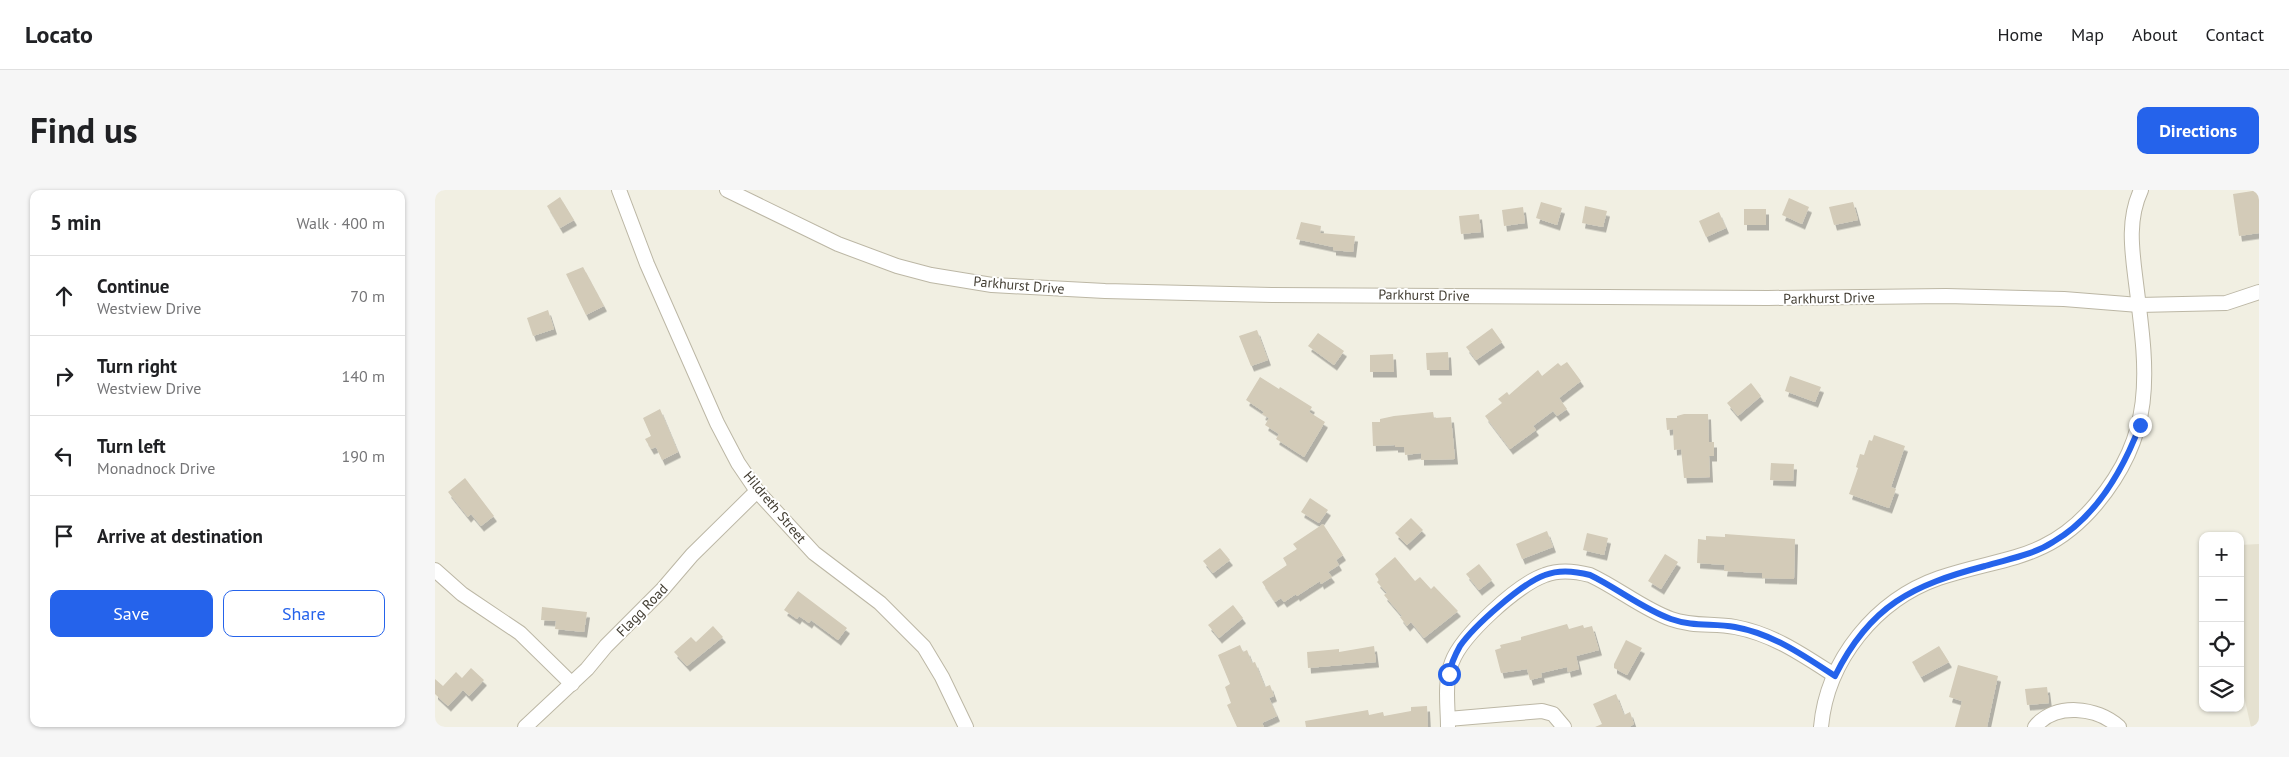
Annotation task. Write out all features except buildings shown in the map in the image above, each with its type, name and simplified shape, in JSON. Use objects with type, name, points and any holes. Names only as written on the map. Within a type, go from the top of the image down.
[{"type":"street","name":"Hildreth Street","points":[[620,190],[647,264],[717,423],[738,463],[757,491],[814,553],[880,603],[924,648],[966,727]]},
{"type":"street","name":"Parkhurst Drive","points":[[727,190],[838,244],[897,266],[931,275],[992,285],[1105,291],[1274,295],[1748,298],[1946,296],[2064,299],[2139,305],[2216,304],[2259,292]]},
{"type":"street","points":[[1821,727],[1824,706],[1835,676],[1857,638],[1877,616],[1899,598],[1939,578],[2039,550],[2067,533],[2095,505],[2110,486],[2122,465],[2140,425],[2144,381],[2139,305],[2131,246],[2132,228],[2141,190]]},
{"type":"street","name":"Flagg Road","points":[[525,727],[572,684],[718,528],[757,491]]},
{"type":"street","points":[[435,570],[462,594],[520,632],[572,684]]},
{"type":"street","points":[[1564,727],[1553,714],[1542,711],[1448,723],[1449,674],[1461,646],[1483,622],[1527,585],[1544,575],[1559,571],[1579,572],[1590,575],[1659,614],[1678,622],[1698,626],[1734,627],[1757,632],[1791,647],[1835,676]]},
{"type":"street","points":[[2035,727],[2047,718],[2075,709],[2091,713],[2119,727]]},
{"type":"shaded area","points":[[2259,544],[2259,727],[2251,727],[2244,696],[2244,545]]},
{"type":"route","points":[[1449,674],[1455,656],[1470,634],[1527,585],[1544,575],[1559,571],[1579,572],[1590,575],[1606,582],[1659,614],[1678,622],[1698,626],[1734,627],[1768,636],[1791,647],[1835,676],[1841,662],[1857,638],[1877,616],[1899,598],[1939,578],[2039,550],[2067,533],[2095,505],[2110,486],[2133,444],[2140,425]]}]
